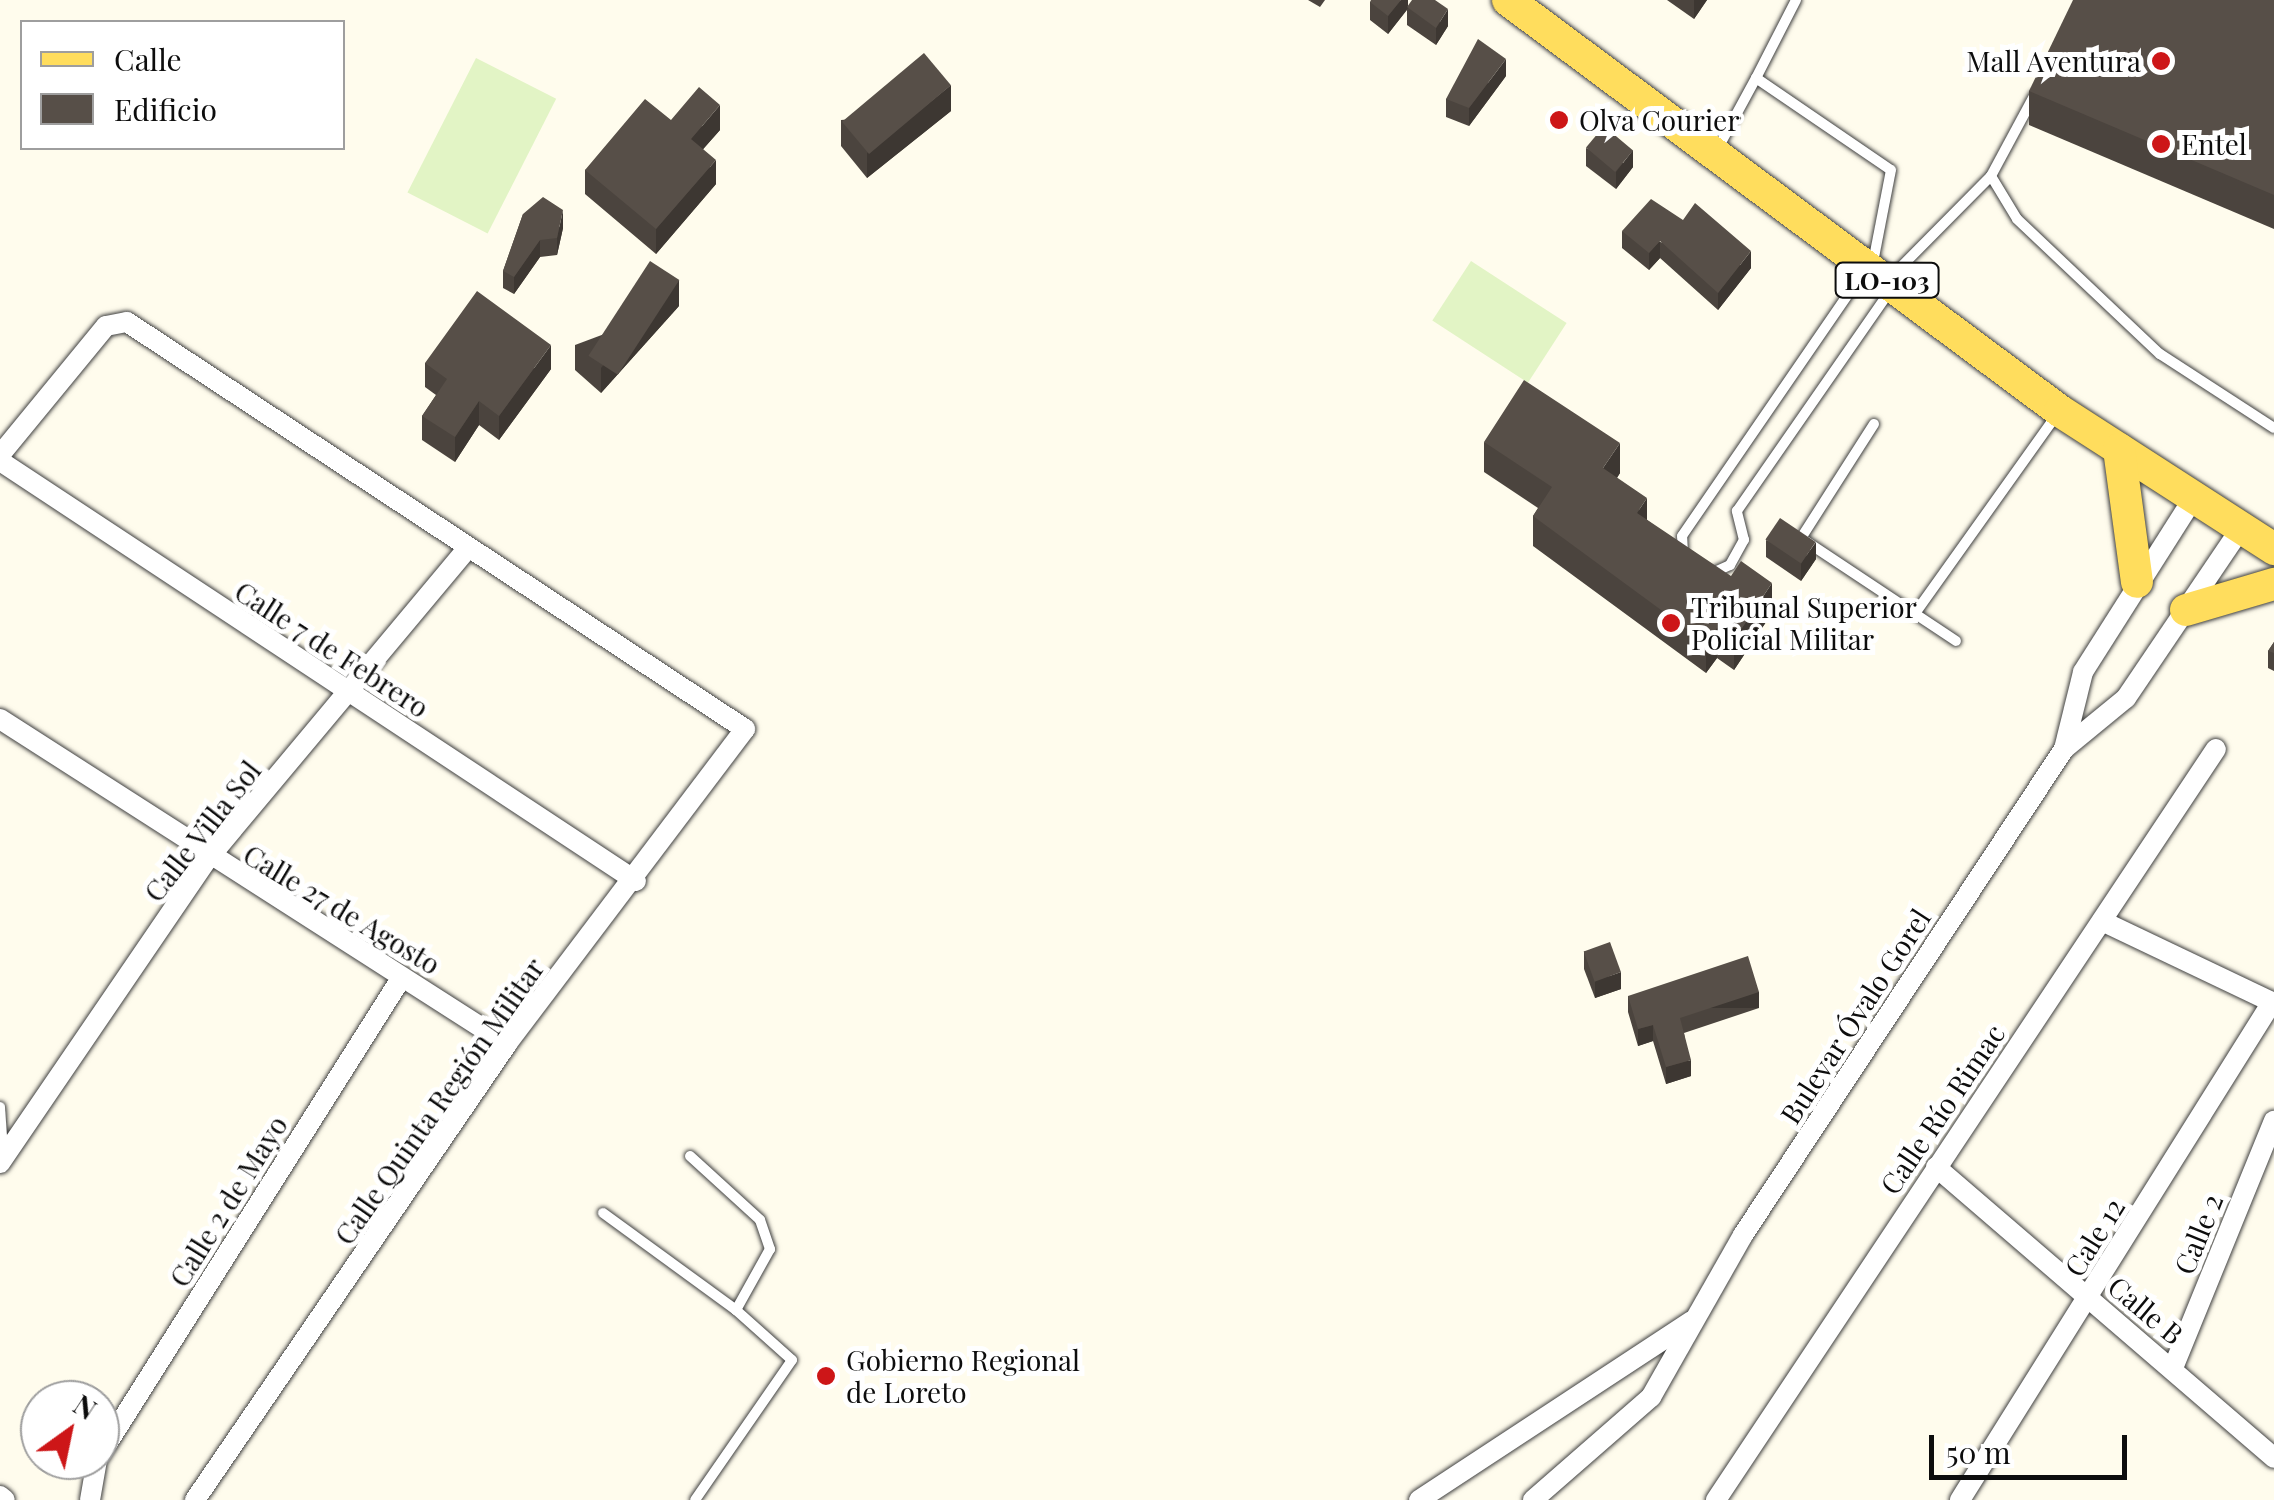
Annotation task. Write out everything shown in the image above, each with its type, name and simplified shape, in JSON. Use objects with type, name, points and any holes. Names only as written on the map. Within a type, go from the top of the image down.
[{"type":"main road","name":"LO-103","points":[[1508,0],[2060,411],[2274,549]]},
{"type":"main road","points":[[2119,449],[2137,582]]},
{"type":"main road","points":[[2186,610],[2274,584]]},
{"type":"street","points":[[0,458],[106,326],[127,322],[468,548]]},
{"type":"street","name":"Calle 7 de Febrero","points":[[0,458],[351,696],[636,881]]},
{"type":"street","name":"Bulevar Óvalo Gorel","points":[[2064,749],[2082,672],[2194,496]]},
{"type":"street","name":"Bulevar Óvalo Gorel","points":[[1533,1500],[1650,1397],[2064,749],[2126,698],[2241,528]]},
{"type":"street","name":"Calle Villa Sol","points":[[2,1160],[208,860],[351,696],[468,548]]},
{"type":"street","name":"Calle Quinta Región Militar","points":[[195,1500],[508,1044],[742,744],[739,719],[468,548]]},
{"type":"street","name":"Calle 27 de Agosto","points":[[0,720],[208,860],[508,1044]]},
{"type":"street","name":"Calle Río Rimac","points":[[1716,1500],[2216,749]]},
{"type":"street","points":[[2102,922],[2273,1002]]},
{"type":"street","name":"Calle 2 de Mayo","points":[[120,1422],[402,976]]},
{"type":"street","name":"Cale 12","points":[[1960,1500],[2273,1002]]},
{"type":"street","name":"Calle 2","points":[[2172,1368],[2274,1121]]},
{"type":"street","name":"Calle B","points":[[1936,1166],[2274,1458]]},
{"type":"street","name":"Bulevar Óvalo Gorel","points":[[1419,1500],[1698,1318]]},
{"type":"lane","points":[[1715,153],[1796,0]]},
{"type":"lane","points":[[1756,78],[1890,170],[1880,275],[1737,511],[1744,540],[1730,565],[1708,575],[1683,558],[1682,536],[1880,275],[1991,176],[2040,82]]},
{"type":"lane","points":[[1991,176],[2016,219],[2160,354],[2274,428]]},
{"type":"lane","points":[[1916,612],[2060,411]]},
{"type":"lane","points":[[1874,424],[1801,538],[1956,641]]},
{"type":"lane","points":[[0,1108],[2,1160]]},
{"type":"lane","points":[[690,1156],[760,1220],[770,1249],[736,1310]]},
{"type":"lane","points":[[603,1213],[736,1310],[792,1360],[695,1500]]},
{"type":"green space","points":[[476,58],[556,99],[488,233],[407,193]]},
{"type":"green space","points":[[1471,261],[1567,323],[1528,383],[1432,321]]},
{"type":"building","points":[[1371,0],[1401,0],[1388,16]]},
{"type":"building","points":[[1412,0],[1435,0],[1448,9],[1436,28],[1407,7]]},
{"type":"building","name":"Mall Aventura","points":[[2073,0],[2274,0],[2274,195],[2029,91]]},
{"type":"building","points":[[1478,39],[1506,59],[1469,108],[1446,99]]},
{"type":"building","points":[[924,53],[951,85],[869,154],[842,122]]},
{"type":"building","points":[[699,87],[720,105],[691,139],[716,160],[656,229],[585,170],[645,99],[671,120]]},
{"type":"building","points":[[1604,126],[1633,150],[1615,172],[1586,147]]},
{"type":"building","points":[[543,197],[563,210],[557,238],[540,240],[514,277],[503,271],[523,214]]},
{"type":"building","points":[[1651,199],[1683,220],[1695,203],[1751,251],[1718,293],[1660,241],[1649,253],[1622,231]]},
{"type":"building","points":[[650,261],[679,280],[618,375],[588,356]]},
{"type":"building","points":[[477,291],[551,345],[499,416],[479,401],[455,437],[422,416],[447,379],[425,363]]},
{"type":"building","points":[[1524,380],[1620,443],[1603,468],[1647,498],[1637,513],[1731,576],[1741,561],[1772,583],[1734,640],[1717,628],[1706,643],[1533,516],[1552,487],[1484,442]]},
{"type":"building","points":[[1780,518],[1816,542],[1801,564],[1765,540]]},
{"type":"building","points":[[1610,942],[1621,972],[1595,982],[1584,952]]},
{"type":"building","points":[[1748,956],[1759,992],[1680,1018],[1691,1060],[1666,1067],[1653,1025],[1638,1029],[1628,996]]},
{"type":"place","name":"Mall Aventura","points":[[2161,61]]},
{"type":"place","name":"Olva Courier","points":[[1559,120]]},
{"type":"place","name":"Entel","points":[[2161,144]]},
{"type":"place","name":"Tribunal Superior Policial Militar","points":[[1671,623]]},
{"type":"place","name":"Gobierno Regional de Loreto","points":[[826,1376]]}]
